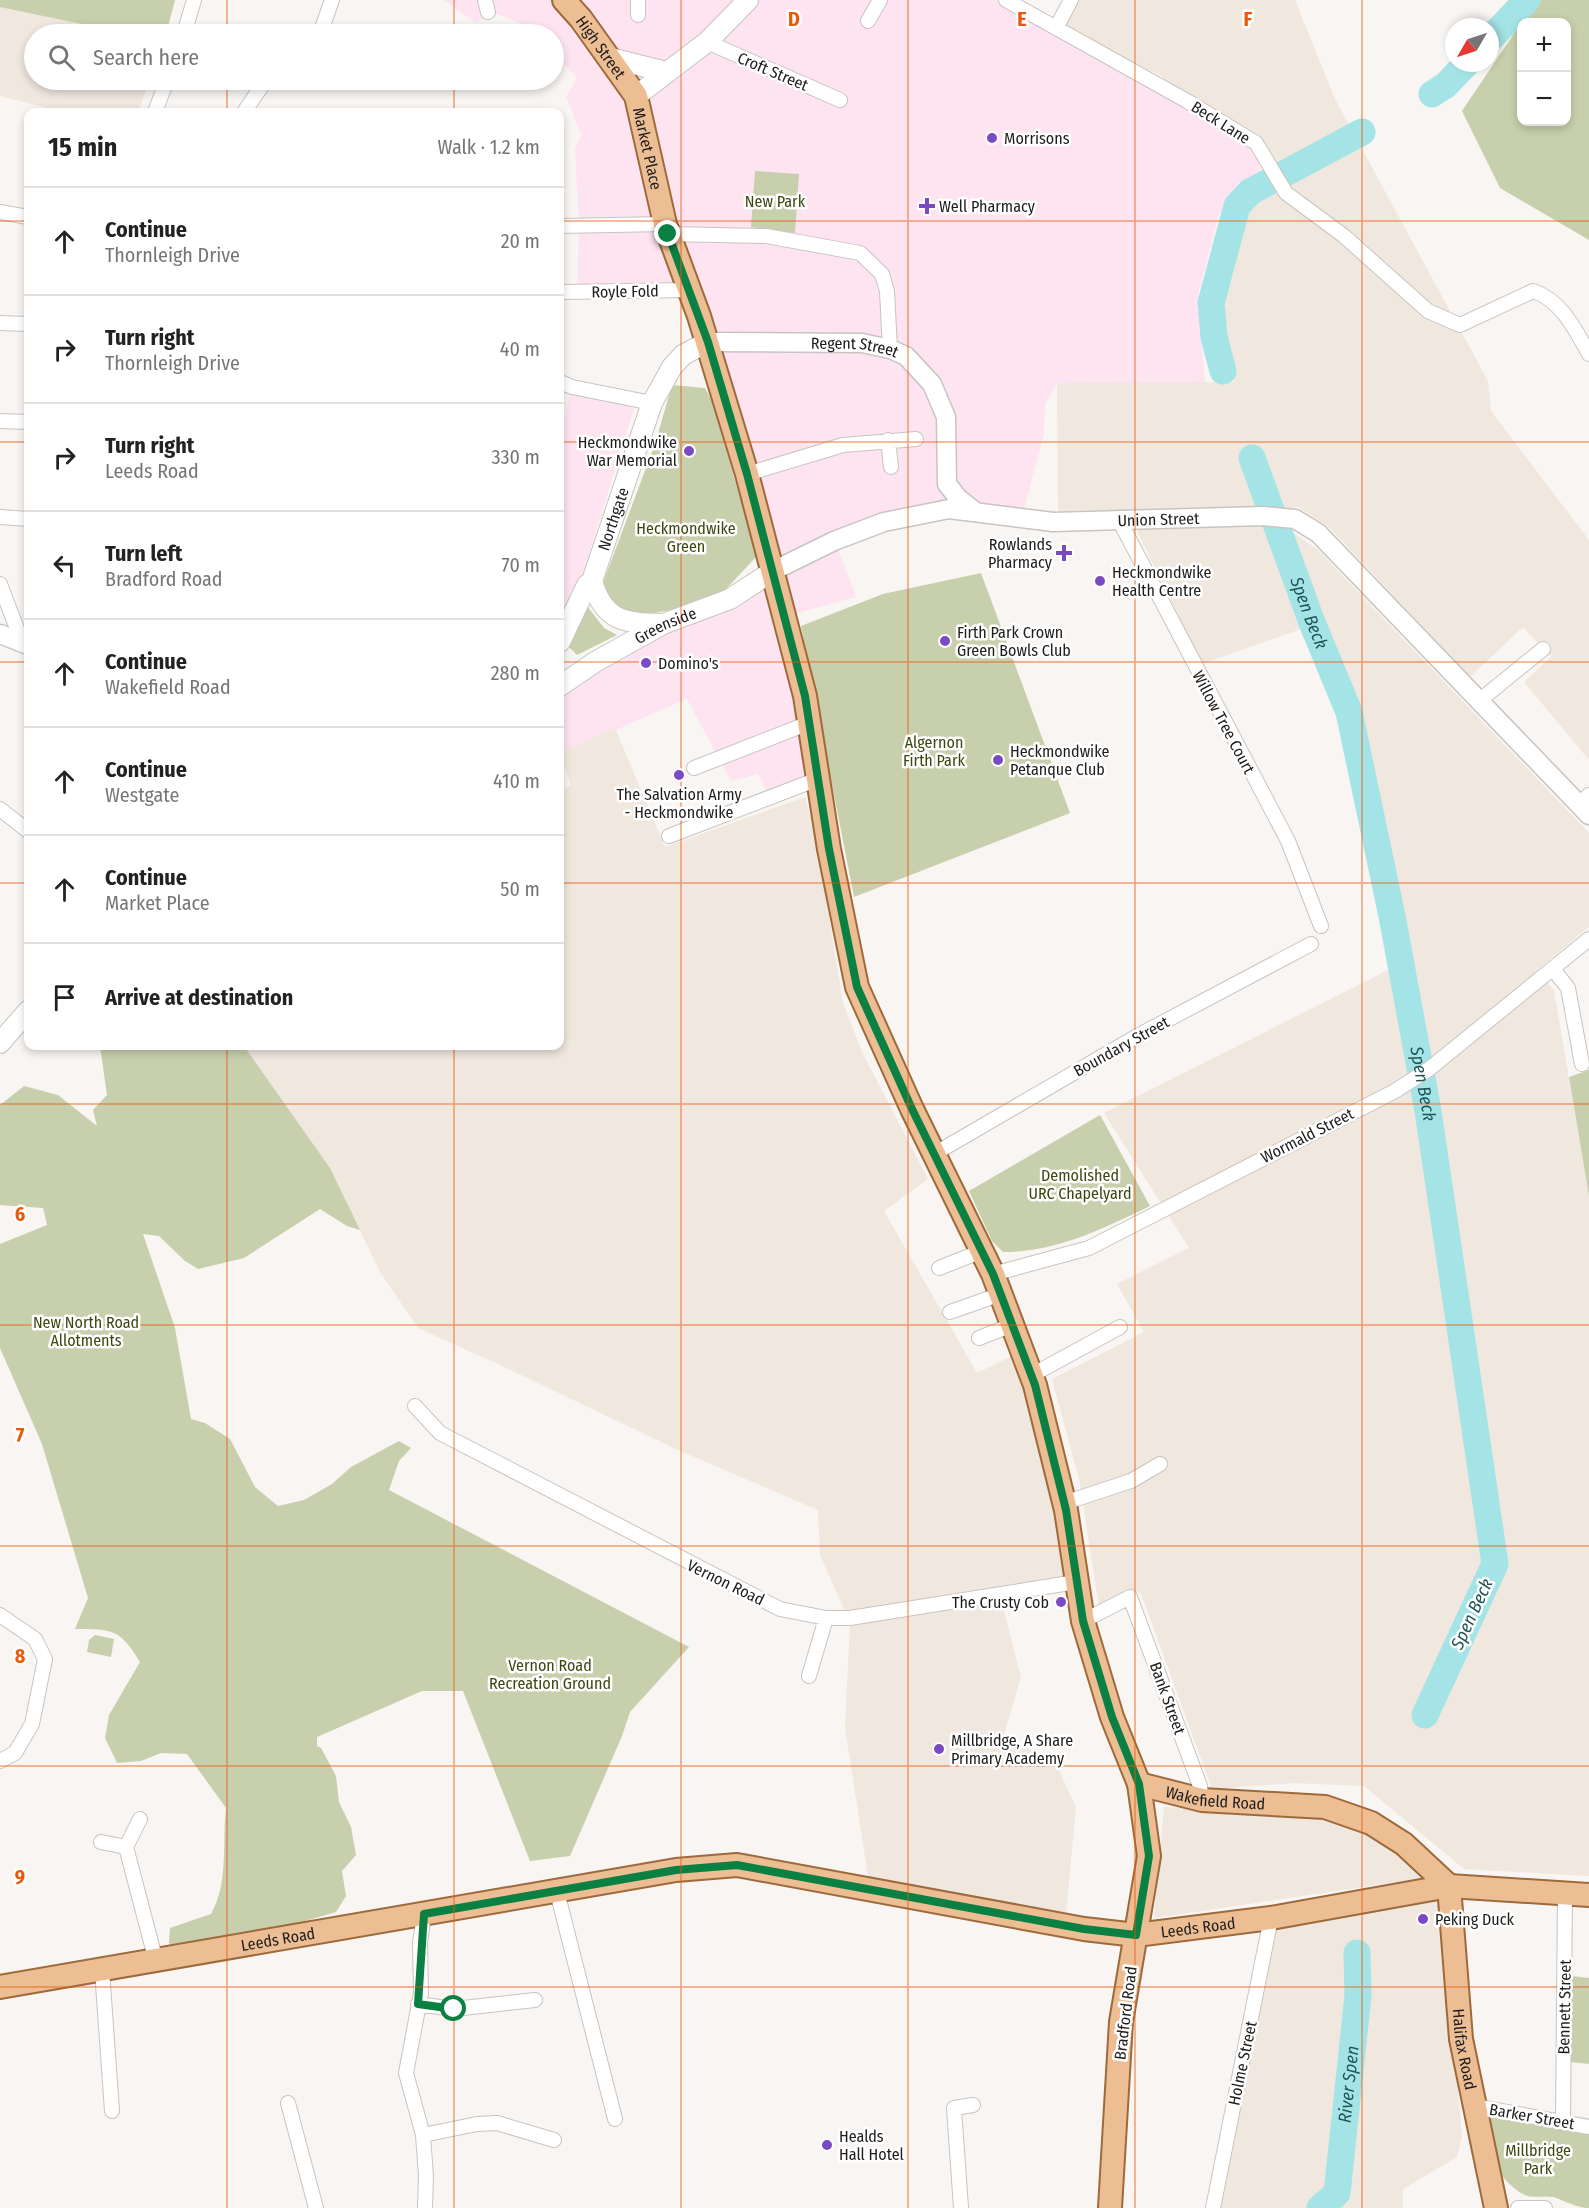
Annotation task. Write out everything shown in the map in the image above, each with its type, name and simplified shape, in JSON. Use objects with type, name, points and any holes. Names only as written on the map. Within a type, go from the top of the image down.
[{"type":"main road","name":"High Street","points":[[564,0],[610,58],[636,96]]},
{"type":"main road","name":"Market Place","points":[[748,0],[707,42],[636,96],[667,229],[708,342],[747,474],[805,696],[829,849],[857,987],[934,1154],[982,1251]]},
{"type":"main road","points":[[610,58],[666,72]]},
{"type":"main road","name":"Northgate","points":[[564,634],[587,585],[592,580],[652,402],[672,367],[683,355],[708,342]]},
{"type":"main road","name":"Greenside","points":[[564,683],[595,662],[663,624],[730,599],[773,571]]},
{"type":"main road","points":[[592,580],[597,598],[609,614],[637,623],[663,624]]},
{"type":"main road","points":[[0,1043],[24,1016]]},
{"type":"main road","points":[[982,1251],[1032,1375],[1064,1503],[1083,1621],[1112,1717],[1139,1784]]},
{"type":"main road","name":"Wakefield Road","points":[[1139,1784],[1202,1800],[1325,1807],[1371,1823],[1404,1844],[1449,1886]]},
{"type":"main road","name":"Bradford Road","points":[[1110,2208],[1121,2022],[1149,1856],[1139,1784]]},
{"type":"main road","name":"Leeds Road","points":[[0,1987],[294,1938],[676,1870],[737,1865],[1084,1929],[1136,1935],[1271,1918],[1449,1886],[1589,1895]]},
{"type":"main road","name":"Halifax Road","points":[[1449,1886],[1461,2039],[1496,2208]]},
{"type":"street","points":[[187,24],[194,0]]},
{"type":"street","points":[[324,24],[332,0]]},
{"type":"street","points":[[638,0],[638,15]]},
{"type":"street","points":[[868,21],[880,0]]},
{"type":"street","name":"Beck Lane","points":[[1006,0],[1256,143],[1286,193],[1344,236],[1428,311],[1460,326],[1533,291],[1547,295],[1570,321],[1589,354]]},
{"type":"street","points":[[1056,28],[1071,0]]},
{"type":"street","name":"Croft Street","points":[[707,42],[840,100]]},
{"type":"street","points":[[156,108],[163,90]]},
{"type":"street","points":[[247,108],[259,90]]},
{"type":"street","points":[[0,212],[24,216]]},
{"type":"street","points":[[564,226],[667,229],[766,236],[860,253],[873,262],[885,282],[890,349]]},
{"type":"street","name":"Royle Fold","points":[[564,292],[690,290]]},
{"type":"street","points":[[0,323],[24,324]]},
{"type":"street","name":"Regent Street","points":[[708,342],[862,343],[890,349],[906,356],[932,384],[946,417],[947,484],[958,498],[973,510]]},
{"type":"street","points":[[564,384],[652,402]]},
{"type":"street","points":[[0,421],[24,422]]},
{"type":"street","points":[[747,474],[843,445],[916,439]]},
{"type":"street","points":[[888,440],[891,466]]},
{"type":"street","points":[[918,515],[936,496],[947,474]]},
{"type":"street","name":"Union Street","points":[[773,571],[834,541],[884,522],[949,509],[973,510],[1021,520],[1263,516],[1295,519],[1318,533],[1479,701],[1586,805]]},
{"type":"street","points":[[0,517],[24,519]]},
{"type":"street","name":"Willow Tree Court","points":[[1119,520],[1288,841],[1321,926]]},
{"type":"street","points":[[0,584],[24,641]]},
{"type":"street","points":[[0,634],[24,643]]},
{"type":"street","points":[[1479,701],[1543,649]]},
{"type":"street","points":[[694,768],[809,723]]},
{"type":"street","points":[[669,836],[818,778]]},
{"type":"street","points":[[0,809],[24,828]]},
{"type":"street","name":"Wormald Street","points":[[950,1312],[997,1284],[1089,1248],[1395,1091],[1430,1069],[1589,939]]},
{"type":"street","name":"Boundary Street","points":[[934,1154],[1139,1035],[1311,944]]},
{"type":"street","points":[[1553,969],[1568,988],[1582,1064]]},
{"type":"street","points":[[939,1269],[982,1251]]},
{"type":"street","points":[[979,1338],[1012,1325]]},
{"type":"street","points":[[1032,1375],[1120,1327]]},
{"type":"street","name":"Vernon Road","points":[[415,1406],[440,1433],[780,1609],[826,1618],[850,1618],[1076,1582]]},
{"type":"street","points":[[1064,1503],[1131,1481],[1160,1464]]},
{"type":"street","name":"Bank Street","points":[[1083,1621],[1130,1597],[1200,1786],[1202,1800]]},
{"type":"street","points":[[0,1615],[35,1639],[45,1659],[32,1724],[15,1753],[0,1761]]},
{"type":"street","points":[[809,1676],[826,1618]]},
{"type":"street","points":[[140,1819],[126,1847],[156,1961]]},
{"type":"street","points":[[101,1842],[126,1847]]},
{"type":"street","points":[[557,1892],[615,2119]]},
{"type":"street","name":"Bennett Street","points":[[1563,2121],[1565,1893]]},
{"type":"street","points":[[424,1914],[418,2004],[406,2073],[423,2135],[426,2176],[425,2208]]},
{"type":"street","name":"Holme Street","points":[[1213,2208],[1271,1918]]},
{"type":"street","points":[[102,1970],[112,2111]]},
{"type":"street","points":[[418,2004],[454,2009],[534,2000]]},
{"type":"street","points":[[288,2103],[316,2208]]},
{"type":"street","points":[[961,2208],[954,2108],[973,2105]]},
{"type":"street","name":"Barker Street","points":[[1475,2106],[1589,2127]]},
{"type":"street","points":[[423,2135],[477,2124],[497,2123],[554,2140]]},
{"type":"street","points":[[1518,2208],[1545,2208]]},
{"type":"shaded area","points":[[0,0],[175,0],[169,24],[24,24],[24,90],[146,90],[140,108],[47,108],[0,96]]},
{"type":"shaded area","points":[[444,0],[1006,0],[1256,143],[1261,174],[1227,198],[1218,217],[1198,296],[1205,383],[1057,383],[1045,404],[1044,434],[1021,520],[973,510],[835,541],[856,597],[776,619],[809,723],[811,776],[767,791],[758,774],[731,781],[687,699],[564,752],[564,678],[773,575],[680,287],[577,287],[579,226],[575,149],[581,135],[566,97],[577,78],[564,64],[564,24],[522,24],[498,14],[475,22]]},
{"type":"shaded area","points":[[1070,0],[1295,0],[1335,99],[1488,381],[1491,411],[1589,540],[1589,760],[1524,682],[1551,657],[1523,627],[1470,677],[1329,527],[1298,507],[1290,508],[1291,531],[1318,550],[1589,833],[1589,927],[1536,971],[1554,990],[1589,1196],[1589,1876],[1464,1869],[1364,1786],[1293,1783],[1212,1789],[1140,1591],[1099,1606],[1079,1479],[1052,1379],[1144,1332],[1117,1284],[1189,1248],[1104,1113],[1406,961],[1390,861],[1370,765],[1338,659],[1317,607],[1321,622],[1202,664],[1139,535],[1135,510],[1058,511],[1057,383],[1235,382],[1216,324],[1239,212],[1283,188],[1256,143],[1187,101],[1160,75],[1056,28]]},
{"type":"shaded area","points":[[572,387],[634,408],[564,635],[564,420]]},
{"type":"shaded area","points":[[615,728],[665,847],[805,797],[816,837],[843,1003],[863,1054],[928,1179],[884,1211],[977,1373],[1014,1355],[1046,1448],[1070,1579],[1000,1595],[1021,1677],[1003,1738],[1054,1760],[1076,1807],[1065,1925],[870,1889],[845,1728],[850,1623],[820,1555],[818,1510],[678,1450],[418,1328],[380,1272],[330,1168],[247,1050],[564,1050],[564,789],[571,785],[564,765],[564,751]]},
{"type":"shaded area","points":[[1164,1807],[1342,1821],[1371,1828],[1430,1873],[1417,1879],[1154,1918]]},
{"type":"shaded area","points":[[1440,1900],[1462,2136],[1457,2157],[1403,2189],[1403,2208],[1221,2208],[1277,1926]]},
{"type":"green space","points":[[0,0],[175,0],[169,24],[82,24],[0,7]]},
{"type":"green space","points":[[1537,0],[1589,0],[1589,240],[1500,188],[1462,111],[1488,72],[1499,72],[1499,56],[1517,29],[1517,126],[1571,126],[1571,18],[1525,18]]},
{"type":"green space","name":"New Park","points":[[755,171],[799,174],[795,233],[751,227]]},
{"type":"green space","name":"Heckmondwike Green","points":[[672,385],[705,388],[712,401],[757,556],[725,590],[670,610],[639,616],[611,604],[603,583],[655,444]]},
{"type":"green space","name":"Algernon Firth Park","points":[[981,573],[1070,813],[854,897],[801,626],[883,594]]},
{"type":"green space","points":[[587,606],[604,628],[617,635],[577,655],[567,645]]},
{"type":"green space","points":[[101,1050],[247,1050],[330,1168],[360,1230],[347,1226],[320,1209],[244,1258],[198,1269],[185,1261],[159,1236],[143,1234],[175,1328],[191,1419],[205,1423],[230,1439],[255,1487],[278,1506],[304,1500],[332,1484],[351,1467],[399,1441],[411,1448],[399,1461],[389,1490],[689,1647],[630,1712],[622,1736],[570,1856],[530,1861],[463,1691],[422,1691],[317,1737],[317,1746],[321,1748],[336,1776],[339,1802],[351,1827],[356,1855],[342,1871],[346,1896],[336,1912],[247,1938],[179,1951],[169,1943],[170,1928],[211,1914],[217,1902],[223,1876],[226,1808],[187,1754],[161,1753],[141,1761],[117,1763],[105,1738],[109,1715],[140,1662],[127,1643],[114,1633],[75,1629],[88,1598],[42,1444],[0,1348],[0,1244],[47,1225],[43,1208],[0,1205],[0,1105],[24,1086],[58,1095],[97,1126],[93,1110],[107,1095]]},
{"type":"green space","points":[[1589,1070],[1589,1196],[1569,1077]]},
{"type":"green space","name":"Demolished URC Chapelyard","points":[[1100,1115],[1150,1206],[1097,1231],[1061,1244],[1003,1252],[992,1241],[969,1191]]},
{"type":"green space","points":[[95,1635],[114,1639],[111,1657],[87,1652],[89,1640]]},
{"type":"green space","points":[[1572,1976],[1589,1978],[1589,2064],[1570,2062]]},
{"type":"green space","name":"Millbridge Park","points":[[1478,2112],[1589,2132],[1589,2208],[1575,2206],[1553,2197],[1528,2196],[1514,2188],[1493,2159]]},
{"type":"waterway","name":"Spen Beck","points":[[1499,30],[1527,0]]},
{"type":"waterway","name":"Spen Beck","points":[[1432,94],[1446,85],[1458,72]]},
{"type":"waterway","name":"Spen Beck","points":[[1223,371],[1214,337],[1211,303],[1237,206],[1250,192],[1362,132]]},
{"type":"waterway","name":"Spen Beck","points":[[1252,458],[1311,620],[1349,712],[1392,916],[1428,1111],[1495,1564],[1425,1715]]},
{"type":"waterway","name":"River Spen","points":[[1320,2208],[1337,2193],[1358,1996],[1357,1953]]},
{"type":"place","name":"Morrisons","points":[[992,138]]},
{"type":"place","name":"Well Pharmacy","points":[[927,206]]},
{"type":"place","name":"Heckmondwike War Memorial","points":[[689,451]]},
{"type":"place","name":"Rowlands Pharmacy","points":[[1064,553]]},
{"type":"place","name":"Heckmondwike Health Centre","points":[[1100,581]]},
{"type":"place","name":"Firth Park Crown Green Bowls Club","points":[[945,641]]},
{"type":"place","name":"Domino's","points":[[646,663]]},
{"type":"place","name":"Heckmondwike Petanque Club","points":[[998,760]]},
{"type":"place","name":"The Salvation Army - Heckmondwike","points":[[679,775]]},
{"type":"place","name":"The Crusty Cob","points":[[1061,1602]]},
{"type":"place","name":"Millbridge, A Share Primary Academy","points":[[939,1749]]},
{"type":"place","name":"Peking Duck","points":[[1423,1919]]},
{"type":"place","name":"Healds Hall Hotel","points":[[827,2145]]},
{"type":"route","points":[[454,2009],[418,2004],[421,1993],[420,1943],[424,1914],[676,1870],[737,1865],[770,1869],[1084,1929],[1136,1935],[1149,1856],[1139,1784],[1112,1717],[1078,1601],[1066,1510],[1035,1385],[993,1274],[912,1109],[857,987],[829,849],[805,696],[747,474],[708,342],[668,234]]},
{"type":"park label","name":"New North Road Allotments","points":[[86,1331]]},
{"type":"park label","name":"Vernon Road Recreation Ground","points":[[550,1674]]}]
